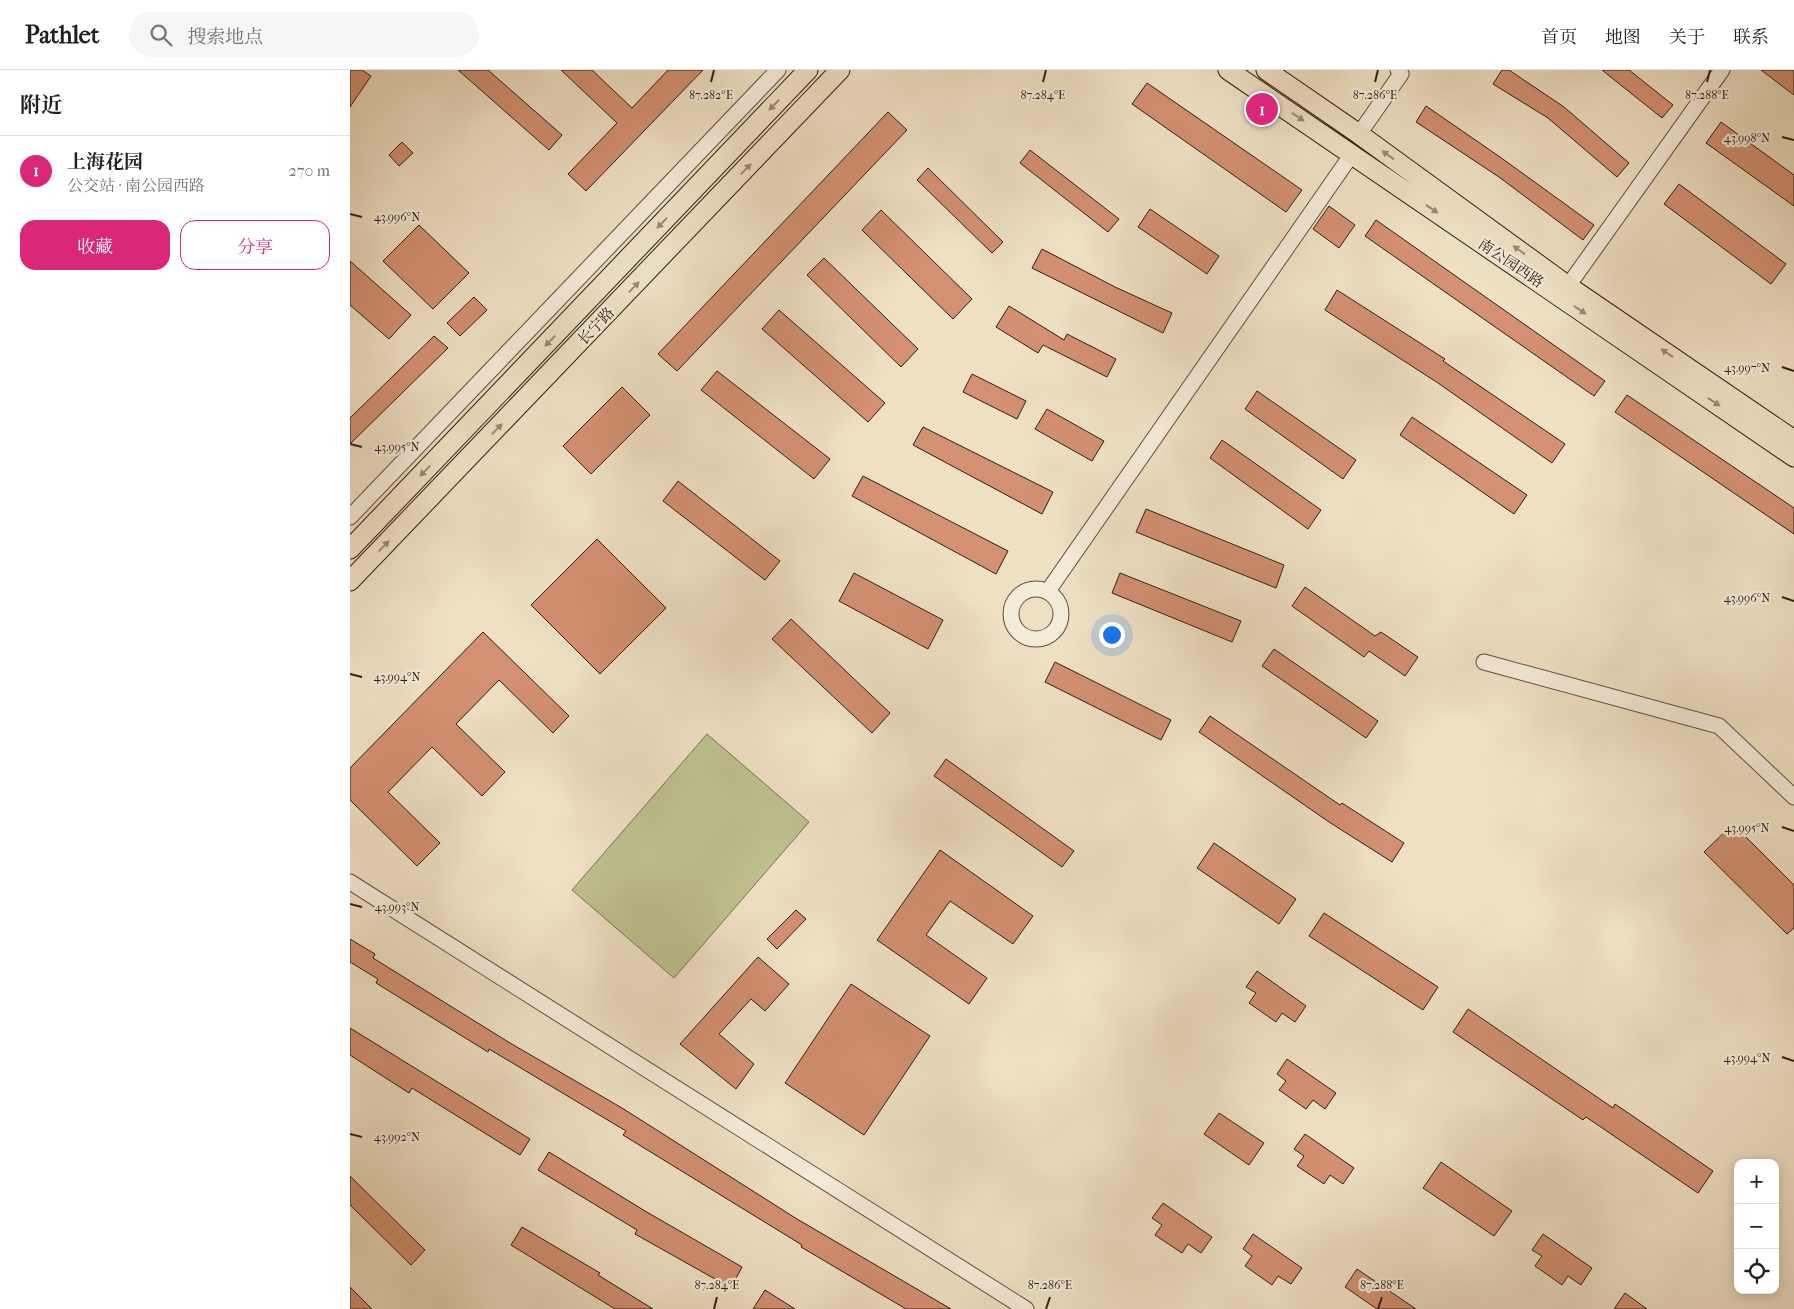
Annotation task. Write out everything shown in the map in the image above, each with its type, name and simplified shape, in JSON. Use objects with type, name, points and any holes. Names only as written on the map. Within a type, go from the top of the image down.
[{"type":"main road","name":"长宁路","points":[[350,549],[808,70]]},
{"type":"main road","name":"长宁路","points":[[350,581],[840,70]]},
{"type":"main road","name":"南公园西路","points":[[1228,70],[1794,457]]},
{"type":"main road","name":"南公园西路","points":[[1266,70],[1359,134],[1568,286],[1794,440]]},
{"type":"street","points":[[350,517],[778,70]]},
{"type":"street","points":[[1359,134],[1401,74],[1398,70]]},
{"type":"street","points":[[1568,286],[1722,70]]},
{"type":"street","points":[[1048,591],[1352,154]]},
{"type":"street","points":[[1484,662],[1719,726],[1794,797]]},
{"type":"street","points":[[350,882],[1026,1309]]},
{"type":"green space","points":[[707,734],[809,822],[674,978],[572,890]]},
{"type":"building","points":[[350,70],[362,70],[371,76],[350,107]]},
{"type":"building","points":[[458,70],[488,70],[562,135],[549,150]]},
{"type":"building","points":[[561,70],[592,70],[632,108],[668,70],[703,70],[586,191],[568,174],[617,123]]},
{"type":"building","points":[[1502,70],[1509,70],[1564,107],[1629,163],[1617,177],[1548,118],[1493,84]]},
{"type":"building","points":[[1602,70],[1629,70],[1673,105],[1662,118]]},
{"type":"building","points":[[1761,70],[1794,70],[1794,95]]},
{"type":"building","points":[[1147,83],[1302,190],[1286,212],[1132,104]]},
{"type":"building","points":[[1426,106],[1594,225],[1583,240],[1499,177],[1416,122]]},
{"type":"building","points":[[888,112],[907,130],[677,371],[658,354]]},
{"type":"building","points":[[1721,122],[1794,175],[1794,206],[1706,143]]},
{"type":"building","points":[[402,142],[413,153],[399,166],[389,155]]},
{"type":"building","points":[[1030,150],[1119,219],[1108,232],[1020,163]]},
{"type":"building","points":[[928,168],[1003,242],[992,253],[917,180]]},
{"type":"building","points":[[1679,184],[1786,264],[1771,284],[1664,204]]},
{"type":"building","points":[[1329,206],[1355,225],[1339,248],[1313,229]]},
{"type":"building","points":[[1150,209],[1219,256],[1207,274],[1138,227]]},
{"type":"building","points":[[881,210],[972,299],[953,319],[862,230]]},
{"type":"building","points":[[1376,220],[1605,381],[1594,396],[1365,236]]},
{"type":"building","points":[[419,225],[469,273],[433,309],[383,261]]},
{"type":"building","points":[[1042,249],[1115,287],[1172,313],[1163,333],[1032,268]]},
{"type":"building","points":[[824,258],[918,349],[901,367],[807,275]]},
{"type":"building","points":[[350,261],[411,315],[389,339],[350,305]]},
{"type":"building","points":[[1337,290],[1445,359],[1443,361],[1565,444],[1552,463],[1438,383],[1325,310]]},
{"type":"building","points":[[474,297],[487,310],[460,336],[447,323]]},
{"type":"building","points":[[1009,306],[1064,340],[1067,334],[1116,359],[1107,377],[1043,345],[1038,353],[996,327]]},
{"type":"building","points":[[779,310],[885,403],[868,422],[762,329]]},
{"type":"building","points":[[434,336],[448,348],[350,444],[350,418]]},
{"type":"building","points":[[717,371],[830,459],[814,479],[701,390]]},
{"type":"building","points":[[972,374],[1026,401],[1017,419],[963,392]]},
{"type":"building","points":[[622,387],[650,415],[591,474],[563,446]]},
{"type":"building","points":[[1257,391],[1356,460],[1343,479],[1245,409]]},
{"type":"building","points":[[1627,395],[1794,508],[1794,534],[1615,412]]},
{"type":"building","points":[[1047,409],[1104,441],[1092,461],[1035,429]]},
{"type":"building","points":[[1412,417],[1527,495],[1514,514],[1400,435]]},
{"type":"building","points":[[923,427],[1053,492],[1042,514],[913,445]]},
{"type":"building","points":[[1222,440],[1321,510],[1308,529],[1210,458]]},
{"type":"building","points":[[863,476],[1008,551],[996,574],[852,496]]},
{"type":"building","points":[[678,481],[780,561],[765,580],[663,501]]},
{"type":"building","points":[[1146,509],[1284,565],[1276,588],[1136,532]]},
{"type":"building","points":[[597,539],[666,608],[600,674],[531,605]]},
{"type":"building","points":[[854,573],[943,620],[928,649],[839,601]]},
{"type":"building","points":[[1120,573],[1241,621],[1232,642],[1112,593]]},
{"type":"building","points":[[1305,587],[1375,636],[1381,632],[1418,657],[1405,676],[1369,651],[1364,657],[1292,606]]},
{"type":"building","points":[[791,619],[890,713],[872,733],[772,639]]},
{"type":"building","points":[[483,632],[569,716],[553,733],[499,680],[456,724],[505,772],[482,796],[432,747],[388,792],[440,843],[417,866],[350,800],[350,768]]},
{"type":"building","points":[[1274,649],[1378,721],[1366,738],[1262,666]]},
{"type":"building","points":[[1055,662],[1171,720],[1161,740],[1045,682]]},
{"type":"building","points":[[1210,716],[1340,805],[1342,803],[1404,843],[1392,862],[1329,822],[1199,732]]},
{"type":"building","points":[[946,759],[1074,851],[1062,867],[934,776]]},
{"type":"building","points":[[1733,824],[1794,885],[1794,928],[1787,934],[1704,852]]},
{"type":"building","points":[[1214,843],[1296,899],[1279,924],[1197,868]]},
{"type":"building","points":[[940,850],[1033,916],[1013,944],[950,901],[926,935],[987,978],[969,1004],[877,940]]},
{"type":"building","points":[[796,910],[806,919],[777,949],[767,939]]},
{"type":"building","points":[[1324,913],[1438,987],[1423,1010],[1309,936]]},
{"type":"building","points":[[350,939],[375,954],[373,958],[510,1043],[622,1108],[797,1219],[951,1309],[906,1309],[801,1247],[802,1245],[623,1135],[626,1131],[489,1049],[488,1052],[376,983],[378,979],[350,962]]},
{"type":"building","points":[[758,957],[789,984],[765,1011],[751,999],[719,1034],[754,1064],[736,1089],[680,1044]]},
{"type":"building","points":[[1257,971],[1306,1006],[1295,1022],[1282,1013],[1276,1022],[1249,1003],[1256,993],[1246,987]]},
{"type":"building","points":[[851,984],[930,1036],[864,1135],[785,1083]]},
{"type":"building","points":[[1468,1009],[1613,1108],[1615,1104],[1713,1171],[1698,1193],[1586,1117],[1583,1120],[1453,1032]]},
{"type":"building","points":[[350,1028],[530,1139],[520,1155],[412,1088],[409,1093],[350,1055]]},
{"type":"building","points":[[1287,1059],[1336,1093],[1325,1109],[1313,1100],[1306,1109],[1279,1090],[1286,1081],[1277,1074]]},
{"type":"building","points":[[1219,1113],[1264,1143],[1249,1165],[1204,1134]]},
{"type":"building","points":[[1305,1134],[1354,1168],[1343,1184],[1330,1175],[1324,1184],[1297,1166],[1304,1156],[1294,1149]]},
{"type":"building","points":[[549,1152],[645,1211],[742,1267],[731,1288],[635,1234],[637,1230],[538,1170]]},
{"type":"building","points":[[1441,1162],[1512,1211],[1494,1236],[1423,1188]]},
{"type":"building","points":[[350,1176],[425,1250],[411,1265],[350,1205]]},
{"type":"building","points":[[1163,1203],[1212,1237],[1201,1253],[1188,1244],[1182,1253],[1155,1235],[1162,1225],[1152,1218]]},
{"type":"building","points":[[522,1227],[600,1273],[598,1275],[653,1309],[615,1309],[511,1245]]},
{"type":"building","points":[[1253,1234],[1302,1268],[1291,1284],[1278,1276],[1272,1285],[1245,1266],[1252,1256],[1243,1249]]},
{"type":"building","points":[[1543,1234],[1592,1268],[1581,1285],[1568,1276],[1562,1285],[1535,1266],[1542,1256],[1532,1250]]},
{"type":"building","points":[[1357,1269],[1416,1309],[1377,1309],[1345,1287]]},
{"type":"building","points":[[350,1287],[372,1309],[350,1309]]},
{"type":"building","points":[[765,1290],[795,1309],[753,1309]]},
{"type":"building","points":[[1625,1293],[1647,1309],[1614,1309]]},
{"type":"place","name":"上海花园","points":[[1262,109]]}]
